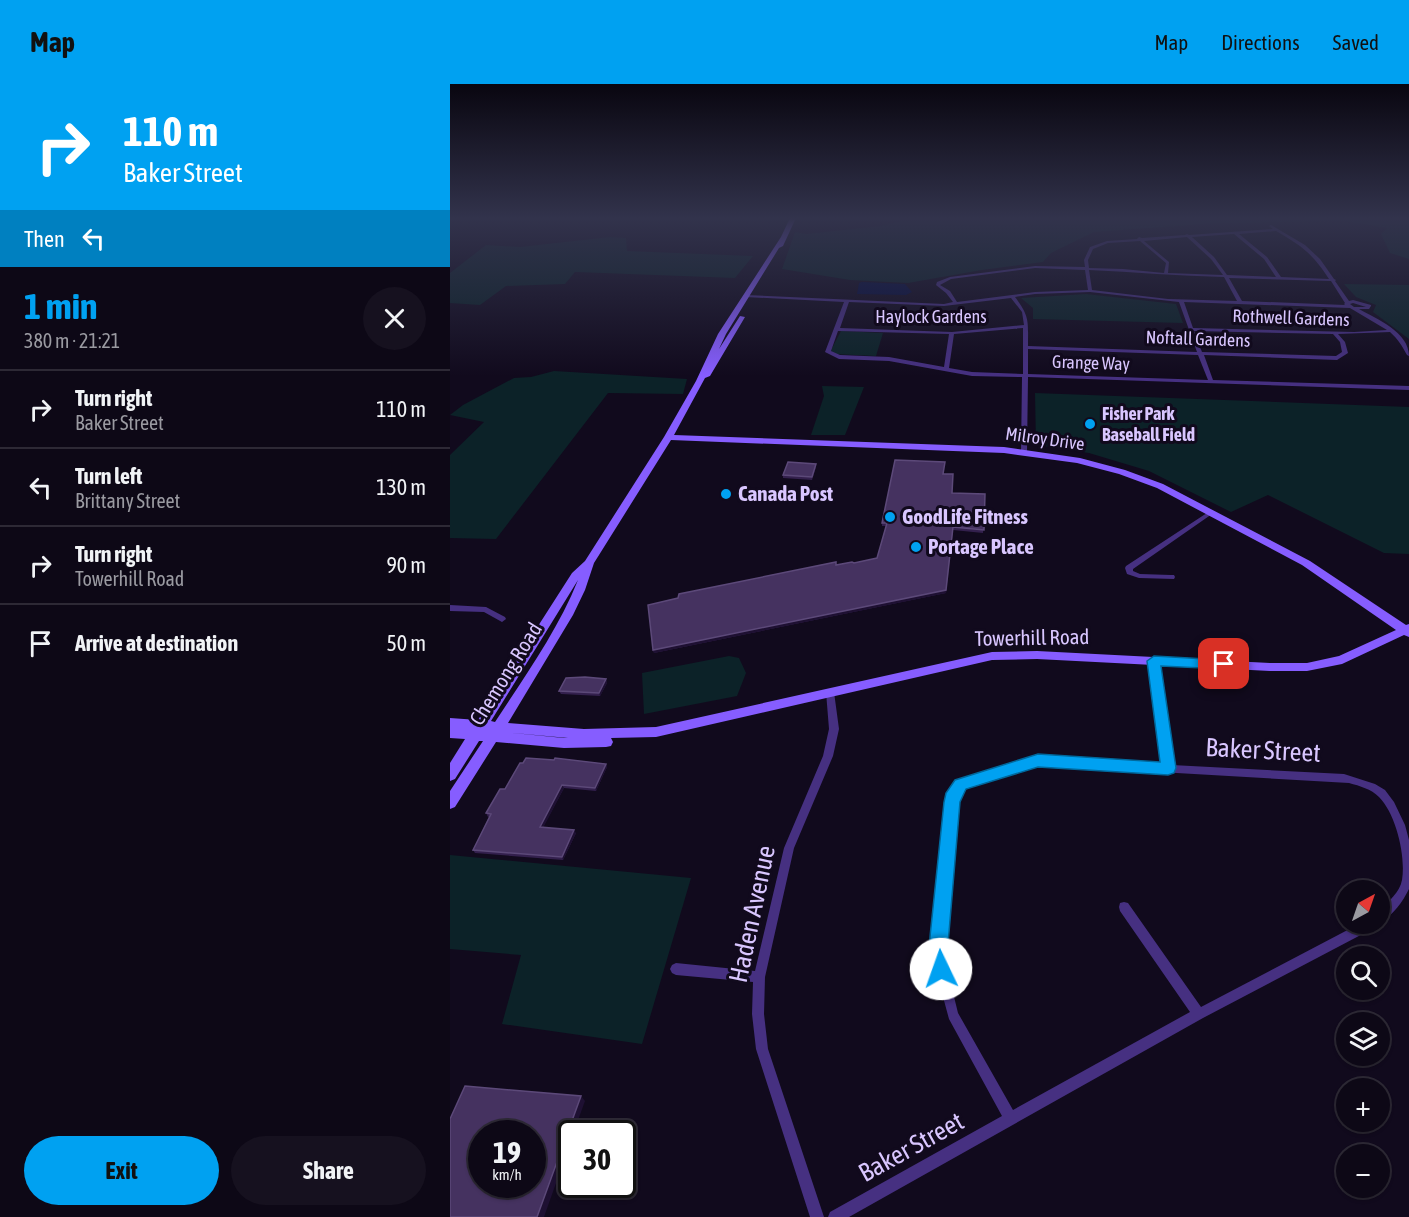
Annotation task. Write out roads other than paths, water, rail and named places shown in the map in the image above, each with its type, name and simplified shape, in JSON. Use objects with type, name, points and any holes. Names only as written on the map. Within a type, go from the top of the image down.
[{"type":"street","name":"Chemong Road","points":[[450,774],[576,575],[589,563],[668,437],[700,381],[716,364],[748,298],[765,271]]},
{"type":"street","points":[[956,304],[948,292],[938,285],[939,283],[950,278],[1005,271]]},
{"type":"street","points":[[1086,271],[1090,291]]},
{"type":"street","points":[[1124,271],[1334,280]]},
{"type":"street","points":[[1224,271],[1240,302]]},
{"type":"street","points":[[1275,271],[1280,279]]},
{"type":"street","points":[[1327,271],[1350,305],[1368,315],[1403,341],[1409,354]]},
{"type":"street","points":[[748,298],[956,304],[1012,296],[1090,291],[1181,301],[1350,305],[1367,308]]},
{"type":"street","points":[[1343,293],[1366,303],[1369,306],[1368,315]]},
{"type":"street","points":[[1012,296],[1024,312],[1026,326],[1024,452]]},
{"type":"street","points":[[1181,301],[1211,381]]},
{"type":"street","points":[[1350,305],[1360,301]]},
{"type":"street","name":"Grange Way","points":[[847,302],[828,352],[832,355],[889,359],[972,374],[1409,388]]},
{"type":"street","name":"Haylock Gardens","points":[[837,329],[952,333],[1026,326]]},
{"type":"street","name":"Rothwell Gardens","points":[[1191,329],[1335,333],[1390,331]]},
{"type":"street","points":[[946,370],[952,333]]},
{"type":"street","name":"Noftall Gardens","points":[[1025,347],[1336,358],[1345,353],[1342,342],[1335,333]]},
{"type":"street","name":"Milroy Drive","points":[[668,437],[1024,452],[1077,460],[1122,472],[1160,486],[1306,563],[1408,631]]},
{"type":"street","points":[[1171,577],[1139,576],[1130,572],[1129,568],[1210,513]]},
{"type":"street","name":"Chemong Road","points":[[450,803],[566,617],[585,578],[589,563]]},
{"type":"street","points":[[450,608],[486,610],[502,619]]},
{"type":"street","name":"Towerhill Road","points":[[450,733],[496,731],[564,743],[638,740],[656,732],[992,656],[1037,655],[1307,667],[1342,660],[1408,631]]},
{"type":"street","points":[[1154,661],[1168,768]]},
{"type":"street","name":"Haden Avenue","points":[[817,1217],[762,1049],[758,1014],[759,978],[789,848],[828,756],[834,729],[830,692]]},
{"type":"street","name":"Towerhill Road","points":[[450,723],[479,730]]},
{"type":"street","name":"Baker Street","points":[[1011,1119],[953,1015],[938,956],[954,793],[960,784],[1038,760],[1344,778],[1360,781],[1386,798],[1407,849],[1407,882],[1390,908]]},
{"type":"street","points":[[1124,907],[1199,1014]]},
{"type":"street","name":"Baker Street","points":[[835,1217],[1199,1014],[1351,934]]},
{"type":"street","points":[[676,969],[759,978]]},
{"type":"place","name":"Fisher Park Baseball Field","points":[[1090,424]]},
{"type":"place","name":"Canada Post","points":[[726,494]]},
{"type":"place","name":"GoodLife Fitness","points":[[890,517]]},
{"type":"place","name":"Portage Place","points":[[916,547]]}]
